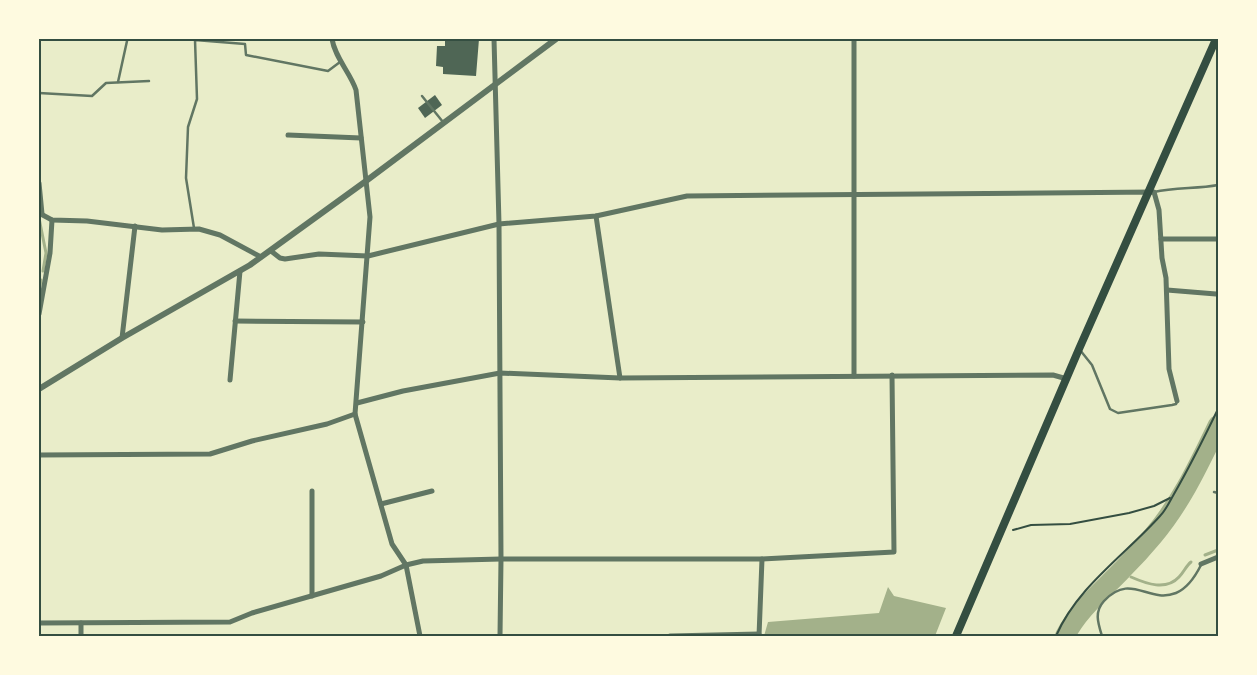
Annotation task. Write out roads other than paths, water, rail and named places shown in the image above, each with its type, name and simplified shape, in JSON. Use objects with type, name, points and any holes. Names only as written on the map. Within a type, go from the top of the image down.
[{"type":"main road","points":[[956,636],[1079,349],[1151,192],[1216,39]]},
{"type":"street","points":[[332,39],[341,61],[353,80],[356,90],[370,217],[355,414],[392,544],[406,565],[420,636]]},
{"type":"street","points":[[494,39],[499,224],[500,636]]},
{"type":"street","points":[[39,389],[271,251],[556,39]]},
{"type":"street","points":[[854,39],[854,376]]},
{"type":"street","points":[[288,135],[361,138]]},
{"type":"street","points":[[39,183],[40,213],[52,220],[86,221],[162,230],[195,230],[220,235],[261,257]]},
{"type":"street","points":[[271,251],[280,258],[285,259],[320,254],[368,256],[499,224],[596,216],[687,196],[1151,192],[1159,210],[1167,290],[1168,359],[1177,400]]},
{"type":"street","points":[[596,216],[620,378]]},
{"type":"street","points":[[39,314],[50,253],[52,220]]},
{"type":"street","points":[[122,338],[135,226]]},
{"type":"street","points":[[1161,239],[1218,239]]},
{"type":"street","points":[[230,380],[240,271]]},
{"type":"street","points":[[39,275],[46,275]]},
{"type":"street","points":[[1167,290],[1216,294]]},
{"type":"street","points":[[235,321],[363,322]]},
{"type":"street","points":[[356,403],[403,391],[500,373],[620,378],[1053,375],[1067,379]]},
{"type":"street","points":[[39,623],[230,622],[252,613],[381,576],[423,560],[501,558],[762,559],[894,552],[892,375]]},
{"type":"street","points":[[39,455],[210,454],[252,441],[327,424],[355,414]]},
{"type":"street","points":[[312,491],[312,596]]},
{"type":"street","points":[[381,504],[432,491]]},
{"type":"street","points":[[1201,564],[1218,557]]},
{"type":"street","points":[[670,636],[759,635],[762,559]]},
{"type":"street","points":[[81,623],[81,636]]},
{"type":"lane","points":[[195,230],[186,178],[188,127],[197,99],[195,40],[246,44],[246,55],[316,70],[328,71],[341,61]]},
{"type":"lane","points":[[118,82],[127,41]]},
{"type":"lane","points":[[39,93],[92,96],[106,83],[149,81]]},
{"type":"lane","points":[[422,96],[443,123]]},
{"type":"lane","points":[[1151,192],[1218,185]]},
{"type":"lane","points":[[1079,349],[1092,365],[1110,409],[1114,412],[1172,405],[1176,404],[1177,400]]},
{"type":"lane","points":[[1102,636],[1096,619],[1097,614],[1100,606],[1113,591],[1132,588],[1164,596],[1175,594],[1190,583],[1201,564]]},
{"type":"waterway","points":[[39,218],[46,253],[43,271]]},
{"type":"waterway","points":[[39,291],[41,280]]},
{"type":"waterway","points":[[1065,636],[1077,617],[1134,558],[1163,523],[1189,483],[1218,425]]},
{"type":"waterway","points":[[1205,555],[1218,550]]},
{"type":"waterway","points":[[1131,577],[1150,584],[1168,584],[1179,577],[1191,562]]}]
